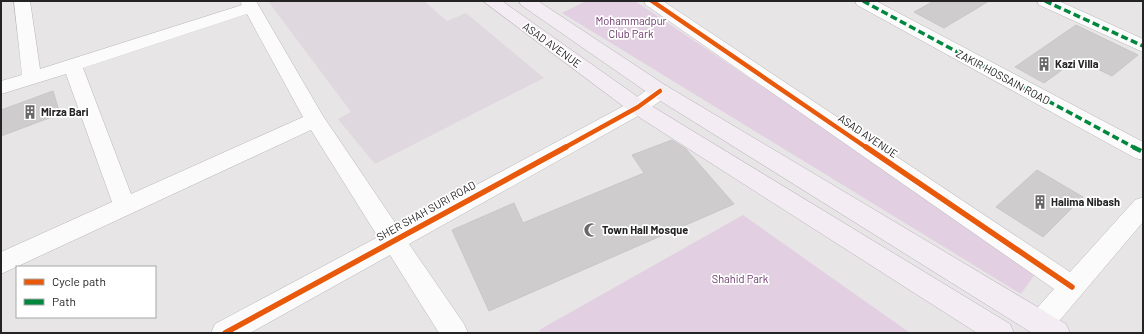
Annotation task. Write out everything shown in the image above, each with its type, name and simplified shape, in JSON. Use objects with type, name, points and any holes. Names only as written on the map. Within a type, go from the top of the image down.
[{"type":"main road","name":"ASAD AVENUE","points":[[491,1],[638,106],[1000,333]]},
{"type":"main road","name":"ASAD AVENUE","points":[[527,1],[660,91],[1048,328]]},
{"type":"street","points":[[22,1],[32,78]]},
{"type":"street","name":"ASAD AVENUE","points":[[652,1],[1072,287]]},
{"type":"street","name":"ZAKIR HOSSAIN ROAD","points":[[864,1],[1143,152]]},
{"type":"street","points":[[1045,1],[1143,46]]},
{"type":"street","points":[[1,88],[250,4],[315,120],[454,333]]},
{"type":"street","points":[[72,65],[125,207]]},
{"type":"street","name":"SHER SHAH SURI ROAD","points":[[225,333],[638,106],[660,91]]},
{"type":"street","points":[[1,263],[315,120]]},
{"type":"street","points":[[1048,328],[1072,287],[1143,206]]},
{"type":"shaded area","points":[[268,1],[424,1],[447,21],[466,13],[544,78],[375,164],[338,119],[351,112]]},
{"type":"green space","name":"Mohammadpur Club Park","points":[[586,1],[635,1],[1037,271],[1021,294],[562,13]]},
{"type":"green space","name":"Shahid Park","points":[[743,215],[910,333],[542,333],[539,330]]},
{"type":"building","points":[[934,1],[989,1],[944,28],[914,12]]},
{"type":"building","points":[[1076,25],[1138,55],[1112,76],[1077,59],[1044,83],[1015,67]]},
{"type":"building","name":"Mirza Bari","points":[[53,91],[60,114],[1,136],[1,110]]},
{"type":"building","points":[[672,140],[686,149],[734,204],[489,311],[452,230],[514,203],[523,223],[644,173],[632,155]]},
{"type":"building","name":"Halima Nibash","points":[[1037,170],[1083,197],[1043,237],[996,207]]},
{"type":"marked path","points":[[863,1],[1143,152]]},
{"type":"marked path","points":[[1045,1],[1143,46]]},
{"type":"cycle path","points":[[652,1],[1072,287]]},
{"type":"cycle path","points":[[225,333],[638,107],[660,91]]},
{"type":"place","name":"Kazi Villa","points":[[1044,64]]},
{"type":"place","name":"Mirza Bari","points":[[30,112]]},
{"type":"place","name":"Halima Nibash","points":[[1040,202]]},
{"type":"place","name":"Town Hall Mosque","points":[[591,230]]}]
